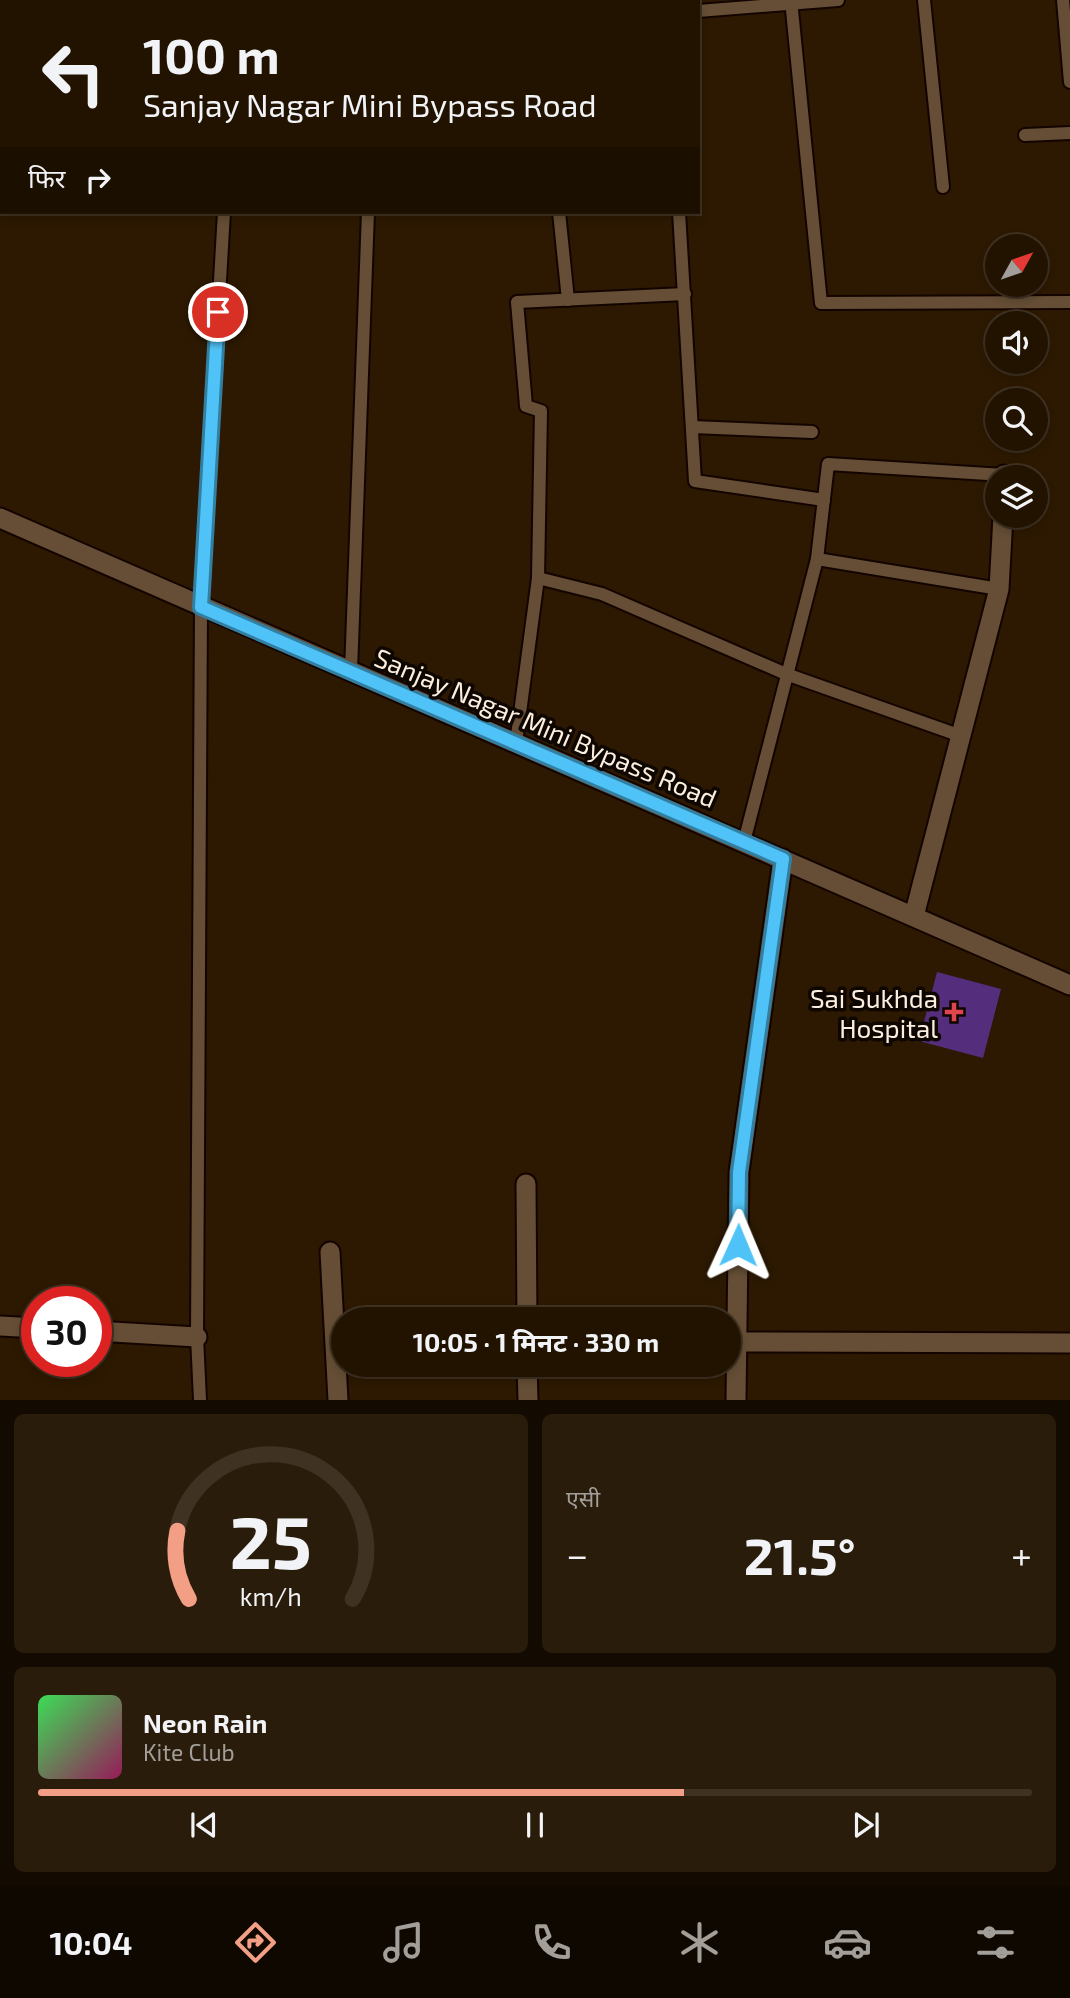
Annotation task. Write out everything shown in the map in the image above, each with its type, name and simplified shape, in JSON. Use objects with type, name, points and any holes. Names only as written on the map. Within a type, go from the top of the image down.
[{"type":"street","name":"Sanjay Nagar Mini Bypass Road","points":[[0,519],[1070,985]]},
{"type":"street","points":[[914,916],[999,589],[1002,528]]},
{"type":"street","points":[[737,1307],[739,1172],[783,859]]},
{"type":"street","points":[[526,1184],[527,1307]]},
{"type":"street","points":[[330,1252],[338,1399]]},
{"type":"street","points":[[0,1325],[21,1327]]},
{"type":"street","points":[[112,1332],[197,1337]]},
{"type":"street","points":[[741,1342],[1070,1343]]},
{"type":"street","points":[[527,1377],[528,1399]]},
{"type":"street","points":[[736,1377],[736,1399]]},
{"type":"lane","points":[[700,11],[838,0]]},
{"type":"lane","points":[[923,0],[943,187]]},
{"type":"lane","points":[[1063,0],[1070,82]]},
{"type":"lane","points":[[792,2],[821,303],[1070,302]]},
{"type":"lane","points":[[1025,135],[1070,133]]},
{"type":"lane","points":[[200,1399],[197,1337],[201,607],[224,214]]},
{"type":"lane","points":[[351,671],[368,214]]},
{"type":"lane","points":[[559,214],[568,300]]},
{"type":"lane","points":[[679,214],[695,481],[824,500]]},
{"type":"lane","points":[[516,743],[538,578],[541,411],[526,406],[517,302],[685,294]]},
{"type":"lane","points":[[693,428],[812,432]]},
{"type":"lane","points":[[744,842],[817,559],[828,464],[985,475]]},
{"type":"lane","points":[[817,559],[999,589]]},
{"type":"lane","points":[[538,578],[602,594],[786,674],[961,736]]},
{"type":"building","points":[[937,972],[1001,989],[983,1058],[919,1041]]},
{"type":"place","name":"Sai Sukhda Hospital","points":[[954,1012]]},
{"type":"route","points":[[218,312],[201,607],[783,859],[739,1172],[738,1245]]}]
